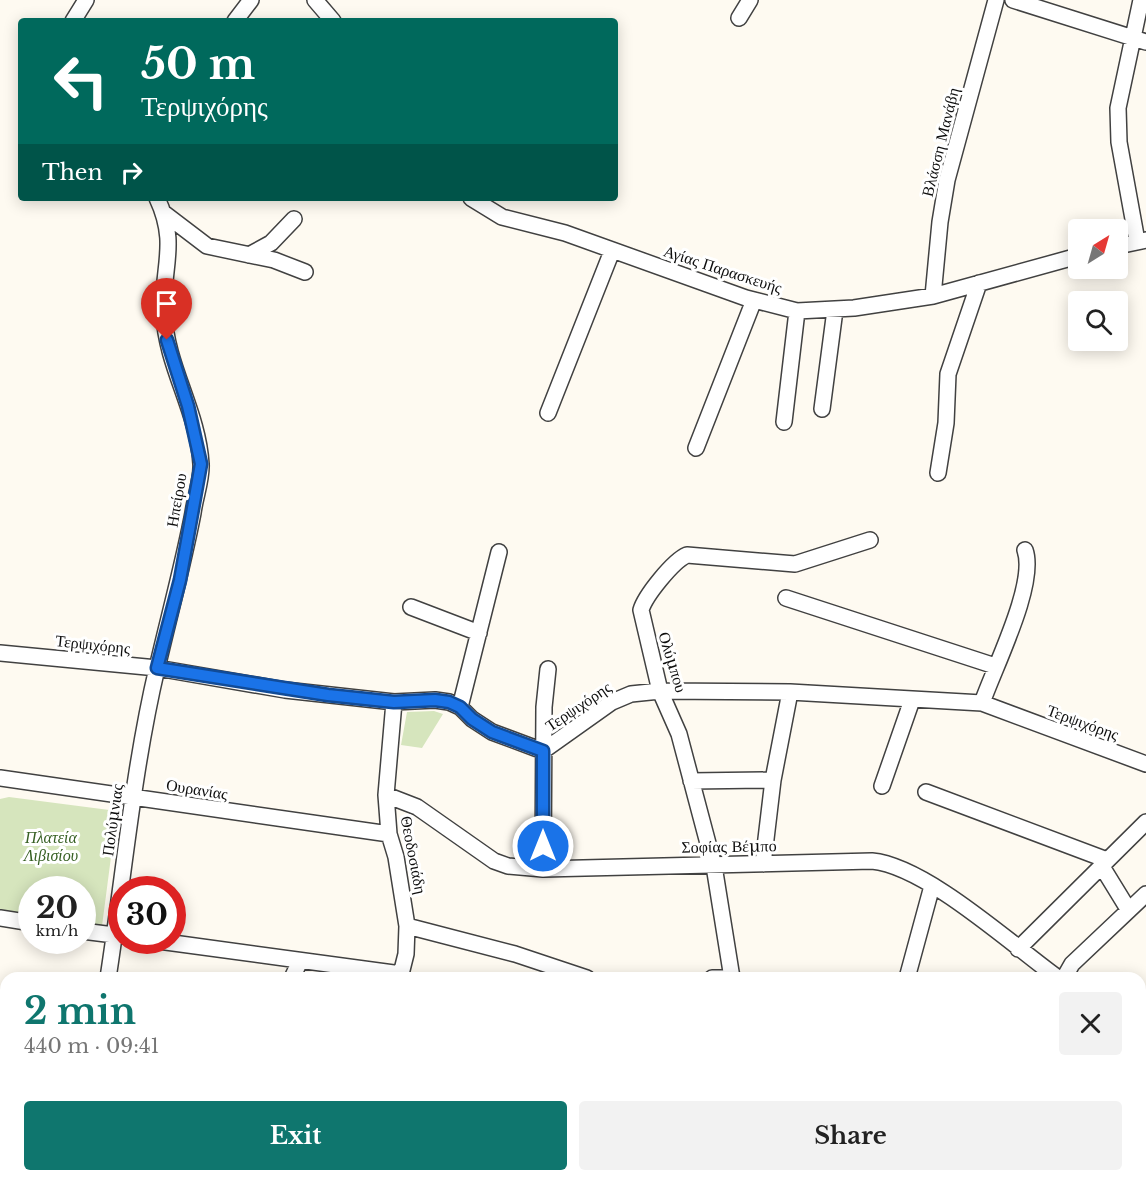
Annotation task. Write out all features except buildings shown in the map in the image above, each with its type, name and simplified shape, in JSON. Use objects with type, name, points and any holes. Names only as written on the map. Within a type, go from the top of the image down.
[{"type":"street","points":[[76,18],[86,0]]},
{"type":"street","points":[[238,18],[251,0]]},
{"type":"street","points":[[315,0],[330,18]]},
{"type":"street","points":[[739,18],[750,0]]},
{"type":"street","name":"Βλάσση Μανάβη","points":[[933,296],[940,222],[947,180],[996,0]]},
{"type":"street","points":[[1013,0],[1054,6],[1139,40]]},
{"type":"street","points":[[1141,0],[1139,40],[1118,108],[1119,142],[1142,240]]},
{"type":"street","name":"Ηπείρου","points":[[157,668],[180,580],[201,464],[188,406],[167,340],[164,312],[170,247],[165,214],[158,201]]},
{"type":"street","name":"Αγίας Παρασκευής","points":[[476,201],[502,217],[565,233],[754,300],[797,311],[835,310],[933,296],[1068,259]]},
{"type":"street","points":[[165,214],[201,243],[274,260],[305,272]]},
{"type":"street","points":[[249,255],[271,243],[294,219]]},
{"type":"street","points":[[548,413],[612,251]]},
{"type":"street","points":[[938,473],[946,423],[948,374],[979,283]]},
{"type":"street","points":[[696,448],[754,300]]},
{"type":"street","points":[[822,409],[835,310]]},
{"type":"street","points":[[784,422],[797,311]]},
{"type":"street","name":"Ολύμπου","points":[[732,972],[714,866],[679,734],[660,691],[641,610],[645,598],[682,558],[692,555],[803,563],[870,540]]},
{"type":"street","points":[[982,703],[1015,618],[1028,567],[1025,550]]},
{"type":"street","points":[[460,707],[499,552]]},
{"type":"street","points":[[786,598],[995,666]]},
{"type":"street","points":[[411,607],[479,633]]},
{"type":"street","name":"Τερψιχόρης","points":[[0,653],[157,668],[285,690],[394,702],[435,700],[460,707],[482,726],[512,741],[543,751],[619,698],[660,691],[790,692],[982,703],[1146,764]]},
{"type":"street","name":"Πολύμνιας","points":[[124,876],[132,798],[157,668]]},
{"type":"street","points":[[543,869],[543,751],[548,669]]},
{"type":"street","points":[[763,864],[773,780],[790,692]]},
{"type":"street","points":[[882,786],[912,700]]},
{"type":"street","name":"Θεοδοσιάδη","points":[[394,702],[386,795],[389,834],[396,857],[407,926],[406,954],[402,972]]},
{"type":"street","name":"Ουρανίας","points":[[0,778],[389,834]]},
{"type":"street","points":[[692,781],[773,780]]},
{"type":"street","points":[[926,792],[1104,862],[1128,909]]},
{"type":"street","name":"Σοφίας Βέμπο","points":[[386,795],[417,807],[494,861],[508,866],[543,869],[881,861],[892,864],[932,886],[1050,972]]},
{"type":"street","points":[[1018,949],[1146,822]]},
{"type":"street","points":[[909,972],[932,886]]},
{"type":"street","points":[[1068,972],[1071,964],[1146,894]]},
{"type":"street","points":[[0,918],[18,921]]},
{"type":"street","points":[[407,926],[515,954],[568,972]]},
{"type":"street","points":[[186,945],[374,972]]},
{"type":"street","name":"Πολύμνιας","points":[[109,972],[114,954]]},
{"type":"street","points":[[295,972],[300,961]]},
{"type":"green space","points":[[434,711],[443,714],[422,748],[401,745],[407,712]]},
{"type":"green space","name":"Πλατεία Λιβισίου","points":[[9,797],[117,811],[102,926],[96,925],[96,876],[18,876],[18,917],[0,915],[0,799]]},
{"type":"route","points":[[167,340],[188,406],[201,464],[180,580],[157,668],[285,690],[394,702],[435,700],[449,702],[460,707],[464,713],[482,726],[512,741],[543,751],[543,846]]}]
